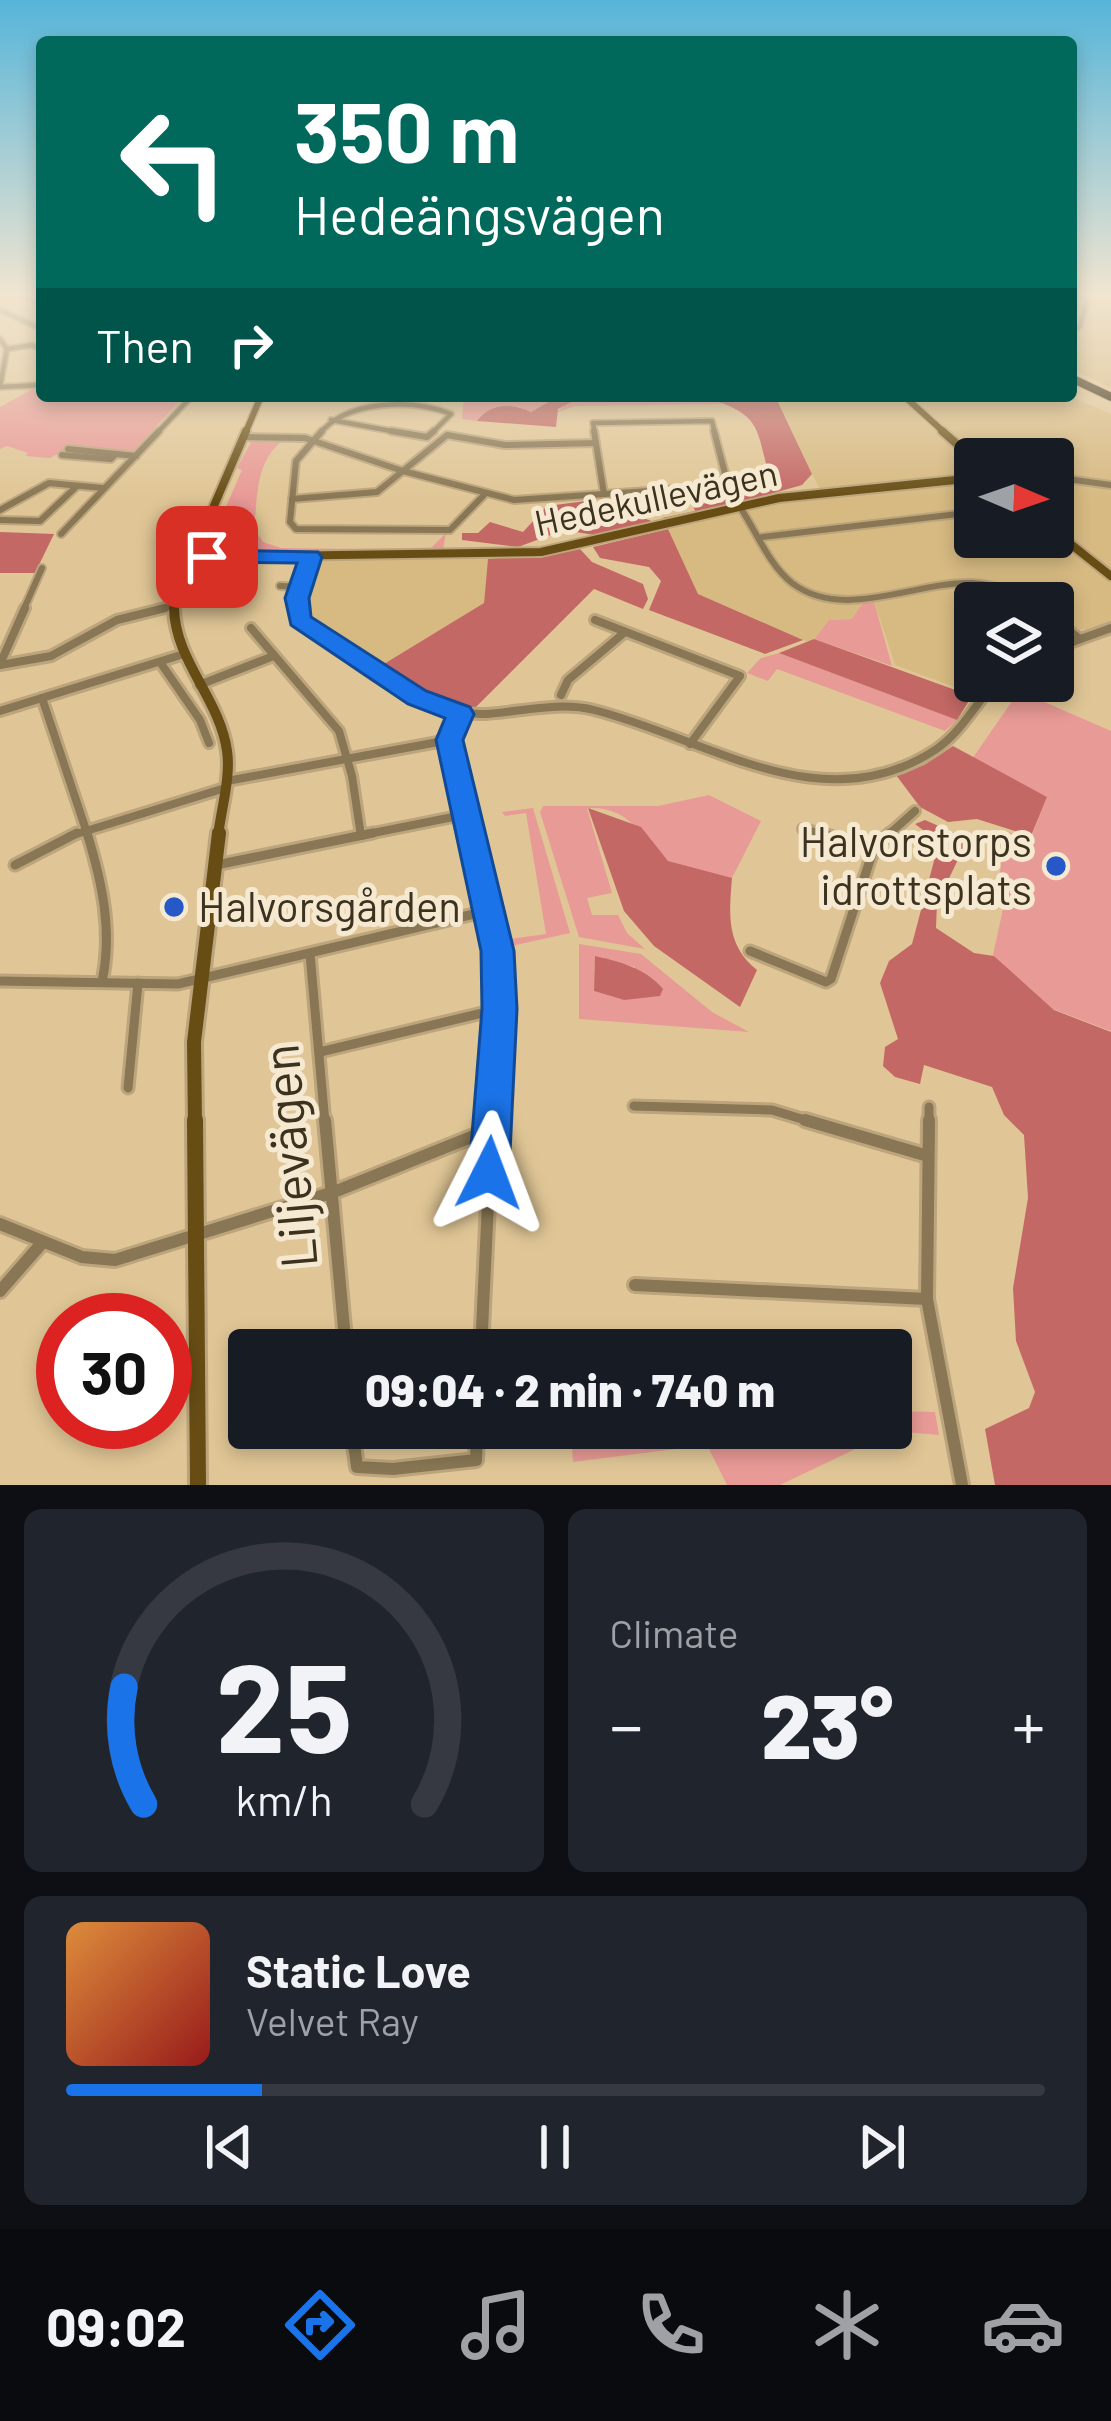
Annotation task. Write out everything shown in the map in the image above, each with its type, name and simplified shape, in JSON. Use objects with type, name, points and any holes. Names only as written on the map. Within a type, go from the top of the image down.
[{"type":"highway","points":[[1077,379],[1111,395]]},
{"type":"street","points":[[2,367],[0,387],[36,385]]},
{"type":"street","points":[[62,534],[186,402]]},
{"type":"street","points":[[198,1485],[194,1042],[227,743],[173,627],[172,606],[259,402]]},
{"type":"street","points":[[911,402],[954,441]]},
{"type":"street","points":[[331,421],[427,436],[451,414],[426,407],[341,412],[331,421],[317,441],[296,461],[290,522],[296,529],[450,530]]},
{"type":"street","points":[[243,436],[317,441],[485,494],[534,500],[604,495],[728,482],[711,420],[593,422],[604,495]]},
{"type":"street","points":[[292,499],[377,492],[447,435],[505,445],[596,443]]},
{"type":"street","points":[[65,452],[111,459],[116,454],[136,456]]},
{"type":"street","name":"Hedekullevägen","points":[[196,557],[446,556],[582,546],[820,492],[954,480]]},
{"type":"street","points":[[1074,480],[1111,485]]},
{"type":"street","points":[[0,510],[49,483],[105,488]]},
{"type":"street","points":[[0,520],[40,521],[78,485]]},
{"type":"street","points":[[446,556],[450,530],[485,494]]},
{"type":"street","points":[[740,507],[793,584],[826,598],[954,584]]},
{"type":"street","points":[[761,537],[954,514]]},
{"type":"street","points":[[1074,547],[1111,576]]},
{"type":"street","points":[[310,557],[296,607],[300,620],[417,698],[460,714],[577,706],[771,772],[828,778],[875,774],[913,761],[940,746],[978,702]]},
{"type":"street","points":[[1,666],[42,568]]},
{"type":"street","points":[[280,586],[301,586]]},
{"type":"street","points":[[1,666],[40,659],[125,617],[172,606]]},
{"type":"street","points":[[595,620],[740,676],[690,744]]},
{"type":"street","points":[[250,628],[271,657],[333,721],[348,759],[361,836]]},
{"type":"street","points":[[1074,641],[1111,628]]},
{"type":"street","points":[[561,695],[568,680],[625,632]]},
{"type":"street","points":[[1074,635],[1080,639]]},
{"type":"street","points":[[0,711],[184,654]]},
{"type":"street","points":[[199,685],[271,657]]},
{"type":"street","points":[[160,662],[174,686],[188,697],[209,743]]},
{"type":"street","points":[[42,698],[89,831],[111,961],[102,982]]},
{"type":"street","points":[[460,714],[449,740],[491,910],[500,1009],[482,1329]]},
{"type":"street","points":[[15,865],[27,854],[225,785],[449,740]]},
{"type":"street","points":[[750,951],[776,965],[826,982],[831,979],[874,848],[915,811]]},
{"type":"street","points":[[215,865],[468,814]]},
{"type":"street","points":[[803,829],[874,848]]},
{"type":"street","points":[[0,981],[199,981],[491,910]]},
{"type":"street","name":"Liljevägen","points":[[310,955],[344,1329]]},
{"type":"street","points":[[128,1088],[138,983]]},
{"type":"street","points":[[320,1052],[500,1009]]},
{"type":"street","points":[[634,1106],[772,1110],[928,1156]]},
{"type":"street","points":[[929,1107],[926,1300],[962,1485]]},
{"type":"street","points":[[0,1224],[100,1262],[334,1192],[491,1129]]},
{"type":"street","points":[[0,1291],[43,1242]]},
{"type":"street","points":[[635,1285],[926,1300]]},
{"type":"street","points":[[353,1449],[360,1468],[476,1460],[476,1449]]},
{"type":"shaded area","points":[[1077,362],[1111,362],[1111,388],[1077,372]]},
{"type":"shaded area","points":[[36,387],[36,402],[179,402],[130,454],[72,446],[50,458],[26,456],[28,453],[7,446],[0,449],[0,407]]},
{"type":"shaded area","points":[[1077,399],[1111,414],[1111,621],[1074,630],[1074,582],[954,582],[954,687],[895,665],[873,598],[852,619],[829,620],[810,643],[698,594],[668,529],[822,494],[778,402]]},
{"type":"shaded area","points":[[463,402],[548,402],[531,412],[519,407],[477,421],[462,419]]},
{"type":"shaded area","points":[[548,402],[571,402],[558,409],[556,427],[477,421],[495,408],[531,412]]},
{"type":"shaded area","points":[[569,402],[724,404],[575,406],[556,413]]},
{"type":"shaded area","points":[[719,402],[778,402],[812,474],[802,485],[677,520],[662,518],[695,511],[693,505],[722,501],[720,490],[759,487],[771,480],[756,430],[732,407]]},
{"type":"shaded area","points":[[285,439],[268,457],[260,479],[254,529],[263,542],[281,548],[429,550],[446,533],[443,549],[440,551],[218,554],[211,541],[242,470],[237,468],[251,442]]},
{"type":"shaded area","points":[[594,500],[602,516],[635,515],[657,523],[600,536],[564,530],[518,547],[462,540],[462,533],[478,533],[490,522],[523,532],[547,506]]},
{"type":"shaded area","points":[[668,529],[698,594],[803,640],[765,654],[649,610],[661,581],[649,567],[600,558],[593,547]]},
{"type":"shaded area","points":[[0,532],[54,534],[35,573],[0,573]]},
{"type":"shaded area","points":[[580,549],[592,562],[643,584],[648,599],[643,609],[594,589],[475,708],[437,701],[379,667],[484,603],[488,559]]},
{"type":"shaded area","points":[[488,559],[484,603],[379,667],[307,618],[306,590],[323,560]]},
{"type":"shaded area","points":[[873,598],[892,666],[814,639],[829,620],[852,619],[865,600]]},
{"type":"shaded area","points":[[814,639],[954,690],[954,702],[968,702],[957,720],[779,653]]},
{"type":"shaded area","points":[[779,653],[957,720],[945,731],[777,669],[768,681],[747,673],[761,658]]},
{"type":"shaded area","name":"Halvorstorps idrottsplats","points":[[1011,702],[1044,702],[1111,731],[1111,1031],[1053,1009],[993,955],[1006,895],[997,892],[1006,831],[1030,840],[1047,797],[972,759]]},
{"type":"shaded area","points":[[953,746],[1047,797],[1031,836],[977,819],[948,822],[920,807],[896,775],[924,765]]},
{"type":"shaded area","points":[[709,795],[761,821],[732,878],[680,867],[624,817],[587,808],[612,893],[587,898],[592,915],[618,915],[627,933],[645,949],[579,937],[540,812],[543,806],[658,806]]},
{"type":"shaded area","points":[[533,808],[570,933],[507,947],[503,940],[546,934],[526,813],[505,816],[502,812]]},
{"type":"shaded area","points":[[588,808],[641,827],[668,861],[732,878],[730,917],[735,940],[757,970],[740,1007],[654,946],[624,911]]},
{"type":"shaded area","points":[[925,820],[968,839],[937,903],[936,928],[974,953],[994,956],[1054,1010],[1111,1032],[1111,1485],[995,1485],[985,1429],[1029,1408],[1035,1392],[1016,1341],[1013,1288],[1028,1198],[1024,1135],[1004,1115],[992,1087],[924,1065],[920,1084],[895,1077],[883,1066],[885,1047],[898,1039],[880,983],[889,961],[912,944],[939,842],[915,824]]},
{"type":"shaded area","points":[[579,944],[641,954],[712,1012],[749,1032],[579,1019]],"holes":[[[595,957],[635,967],[624,1000],[594,991]]]},
{"type":"shaded area","points":[[595,956],[640,971],[663,989],[660,996],[624,1000],[594,991]]},
{"type":"shaded area","points":[[912,1411],[935,1412],[939,1435],[912,1433]]},
{"type":"shaded area","points":[[572,1449],[675,1449],[573,1462]]},
{"type":"shaded area","points":[[709,1449],[855,1449],[780,1485],[727,1485]]},
{"type":"place","name":"Halvorstorps idrottsplats","points":[[1056,866]]},
{"type":"place","name":"Halvorsgården","points":[[174,907]]},
{"type":"route","points":[[207,557],[310,557],[297,598],[300,620],[417,698],[460,714],[449,740],[497,951],[500,1009],[489,1173]]}]
